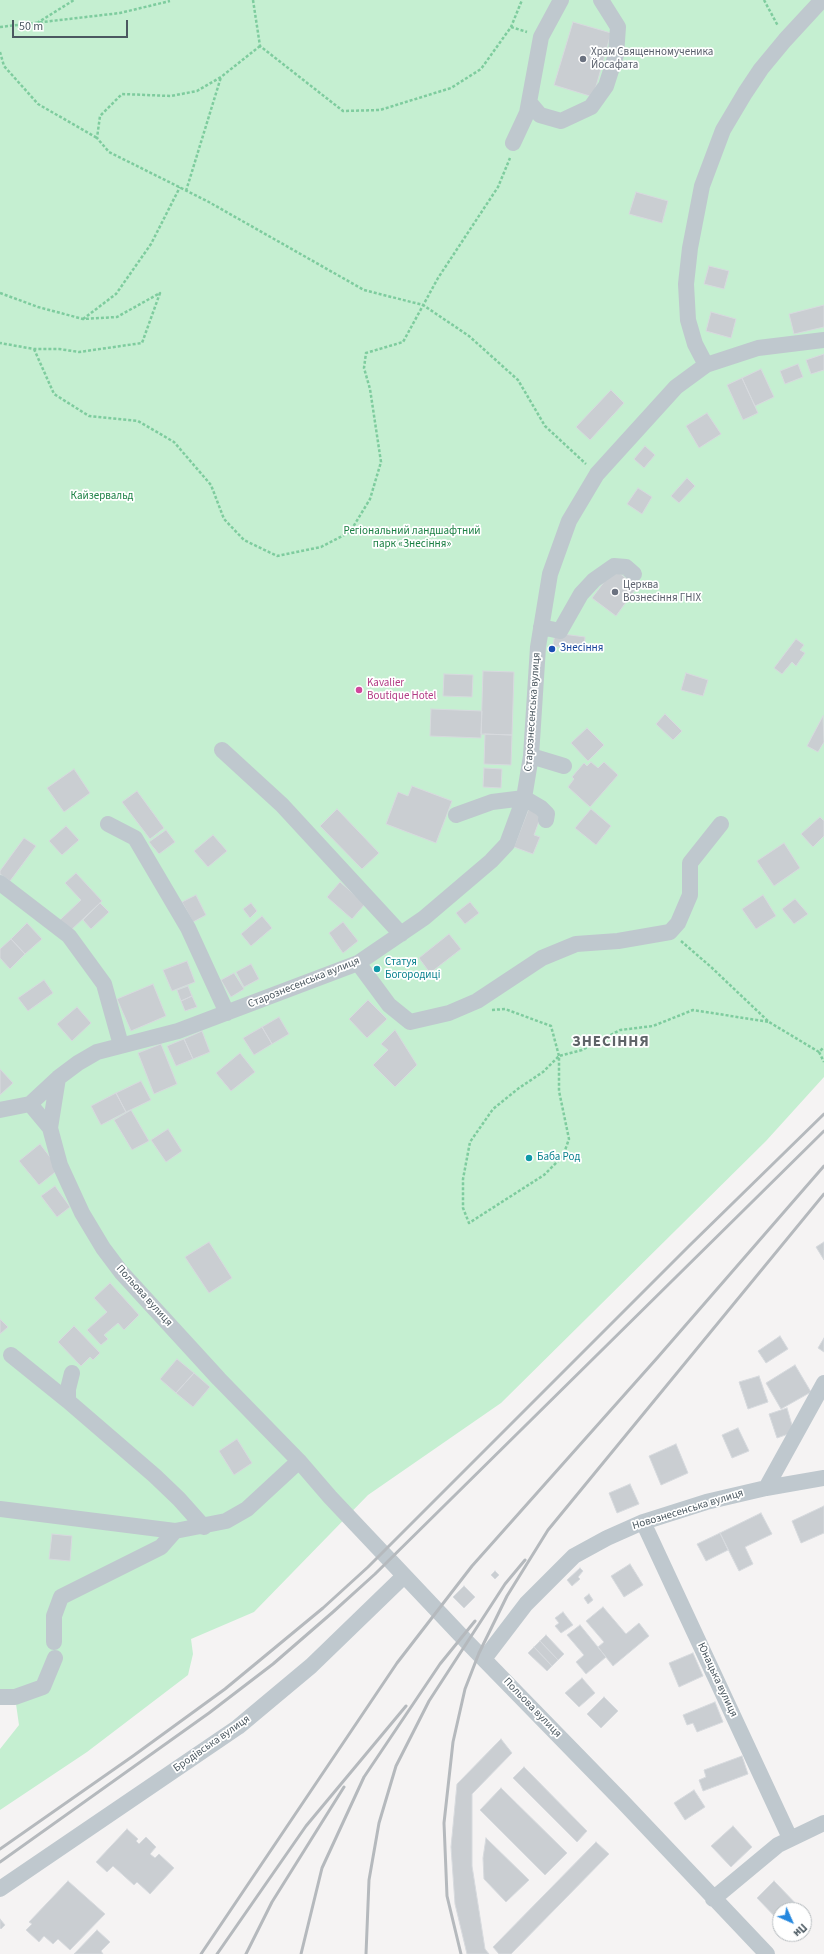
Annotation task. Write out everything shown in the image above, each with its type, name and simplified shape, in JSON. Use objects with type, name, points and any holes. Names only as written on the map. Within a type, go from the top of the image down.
[{"type":"street","points":[[513,143],[527,113],[541,37],[561,0]]},
{"type":"street","points":[[529,102],[540,114],[562,121],[590,107],[606,86],[616,55],[618,27],[601,0]]},
{"type":"street","points":[[706,365],[694,344],[688,320],[686,284],[690,248],[702,186],[723,130],[761,69],[785,40],[822,0]]},
{"type":"street","name":"Старознесенська вулиця","points":[[30,1104],[58,1078],[78,1063],[97,1052],[178,1031],[358,963],[424,918],[491,861],[507,844],[524,798],[531,756],[541,627],[550,574],[569,521],[597,474],[676,387],[706,365],[758,348],[824,340]]},
{"type":"street","points":[[541,627],[560,631],[581,594],[594,580],[614,566],[626,567],[634,574]]},
{"type":"street","points":[[222,750],[282,805],[401,934]]},
{"type":"street","points":[[531,756],[564,766]]},
{"type":"street","points":[[456,815],[492,802],[524,798],[541,808],[547,814],[546,820]]},
{"type":"street","points":[[108,824],[135,838],[188,928],[227,1013]]},
{"type":"street","points":[[358,963],[389,1005],[410,1022],[449,1014],[477,1001],[542,958],[576,944],[618,941],[670,932],[678,923],[690,895],[690,863],[721,824]]},
{"type":"street","points":[[0,883],[69,936],[104,984],[121,1045]]},
{"type":"street","points":[[50,1128],[58,1078]]},
{"type":"street","points":[[0,1110],[30,1104]]},
{"type":"street","name":"Польова вулиця","points":[[30,1104],[50,1128],[60,1165],[82,1213],[103,1248],[121,1272],[219,1378],[299,1461],[404,1576],[623,1802],[767,1954]]},
{"type":"street","points":[[11,1355],[68,1401],[155,1476],[204,1526]]},
{"type":"street","points":[[68,1401],[68,1389],[72,1373]]},
{"type":"street","points":[[766,1488],[824,1382]]},
{"type":"street","points":[[0,1509],[175,1531],[226,1521],[247,1509],[299,1461]]},
{"type":"street","name":"Новознесенська вулиця","points":[[484,1659],[526,1604],[574,1556],[607,1538],[643,1522],[706,1502],[766,1488],[824,1478]]},
{"type":"street","name":"Юнацька вулиця","points":[[643,1522],[790,1838]]},
{"type":"street","points":[[0,1697],[15,1697],[43,1687],[54,1650],[54,1616],[61,1597],[161,1547],[175,1531]]},
{"type":"street","name":"Бродівська вулиця","points":[[0,1889],[238,1727],[311,1666],[404,1576]]},
{"type":"street","points":[[714,1899],[778,1845],[824,1823]]},
{"type":"path","points":[[35,24],[74,0]]},
{"type":"path","points":[[253,0],[260,46],[343,111],[380,110],[451,88],[481,69],[511,27],[522,0]]},
{"type":"path","points":[[764,0],[785,40]]},
{"type":"path","points":[[0,27],[120,13],[170,1]]},
{"type":"path","points":[[97,138],[100,116],[122,94],[171,96],[197,91],[221,77],[260,46]]},
{"type":"path","points":[[0,52],[4,66],[38,104],[97,138],[109,152],[180,187],[318,262],[364,290],[423,305],[469,336],[518,380],[545,426],[597,474]]},
{"type":"path","points":[[186,191],[221,77]]},
{"type":"path","points":[[34,349],[54,394],[89,416],[138,421],[174,442],[211,485],[224,519],[244,540],[277,556],[321,547],[350,532],[370,499],[381,462],[370,389],[364,368],[366,353],[403,342],[438,278],[498,187],[509,162],[513,143]]},
{"type":"path","points":[[83,319],[116,294],[152,244],[180,187]]},
{"type":"path","points":[[0,293],[38,307],[83,319],[116,318],[160,292],[142,343],[79,352],[59,349],[34,349],[0,343]]},
{"type":"path","points":[[670,932],[711,966],[769,1022],[818,1052],[824,1062]]},
{"type":"path","points":[[491,1010],[505,1009],[551,1026],[559,1056],[559,1091],[569,1139],[563,1156],[544,1175],[469,1223],[463,1208],[463,1179],[470,1142],[492,1109],[543,1072],[559,1056],[582,1050],[620,1030],[654,1026],[693,1010],[769,1022]]},
{"type":"path","points":[[818,1052],[824,1047]]},
{"type":"green space","name":"Регіональний ландшафтний парк «Знесіння»","points":[[0,0],[824,0],[824,1077],[766,1141],[501,1403],[368,1495],[254,1612],[191,1639],[193,1654],[188,1675],[87,1752],[0,1810],[0,1749],[19,1725],[15,1697],[0,1697]]},
{"type":"building","name":"Храм Священномученика Йосафата","points":[[573,22],[611,33],[593,97],[554,85]]},
{"type":"building","points":[[636,192],[668,201],[662,223],[629,214]]},
{"type":"building","points":[[709,266],[729,271],[724,289],[704,284]]},
{"type":"building","points":[[824,305],[824,327],[794,334],[789,314]]},
{"type":"building","points":[[711,312],[736,319],[731,338],[706,331]]},
{"type":"building","points":[[824,354],[824,370],[811,374],[806,360]]},
{"type":"building","points":[[798,364],[803,377],[785,384],[780,371]]},
{"type":"building","points":[[761,369],[774,397],[755,406],[742,378]]},
{"type":"building","points":[[742,378],[758,413],[743,420],[727,385]]},
{"type":"building","points":[[611,390],[624,403],[590,440],[576,427]]},
{"type":"building","points":[[707,413],[721,434],[699,448],[686,426]]},
{"type":"building","points":[[645,446],[655,455],[644,468],[634,459]]},
{"type":"building","points":[[687,478],[695,486],[679,503],[671,496]]},
{"type":"building","points":[[638,488],[652,497],[642,514],[627,504]]},
{"type":"building","name":"Церква Вознесіння ГНІХ","points":[[614,569],[637,587],[616,616],[592,598]]},
{"type":"building","points":[[555,633],[585,637],[584,650],[553,646]]},
{"type":"building","points":[[796,639],[804,645],[800,650],[805,653],[796,666],[792,662],[782,674],[774,668]]},
{"type":"building","points":[[483,671],[514,672],[512,735],[481,734]]},
{"type":"building","points":[[686,673],[708,680],[703,696],[681,690]]},
{"type":"building","points":[[444,674],[473,675],[472,697],[443,696]]},
{"type":"building","points":[[431,709],[482,711],[481,738],[430,736]]},
{"type":"building","points":[[665,714],[682,731],[673,740],[656,724]]},
{"type":"building","points":[[823,716],[824,742],[818,752],[807,746]]},
{"type":"building","points":[[587,728],[604,745],[588,761],[571,743]]},
{"type":"building","points":[[485,734],[512,735],[511,765],[484,764]]},
{"type":"building","points":[[591,762],[598,768],[604,762],[618,775],[590,807],[568,787],[574,779],[572,777],[584,763],[587,766]]},
{"type":"building","points":[[484,768],[502,769],[501,788],[483,787]]},
{"type":"building","points":[[74,769],[90,793],[64,812],[47,788]]},
{"type":"building","points":[[412,786],[452,801],[436,843],[386,824],[398,792],[408,796]]},
{"type":"building","points":[[137,791],[164,828],[150,839],[122,802]]},
{"type":"building","points":[[529,808],[542,813],[534,835],[540,837],[533,854],[514,847]]},
{"type":"building","points":[[337,809],[379,853],[362,869],[320,826]]},
{"type":"building","points":[[591,809],[611,826],[596,845],[575,828]]},
{"type":"building","points":[[820,817],[824,821],[824,836],[813,847],[801,834]]},
{"type":"building","points":[[66,826],[79,840],[62,855],[49,841]]},
{"type":"building","points":[[166,830],[175,842],[159,854],[149,842]]},
{"type":"building","points":[[213,835],[227,851],[208,867],[194,851]]},
{"type":"building","points":[[24,838],[36,846],[10,881],[0,874],[0,871]]},
{"type":"building","points":[[784,843],[800,868],[774,886],[757,861]]},
{"type":"building","points":[[76,873],[102,901],[70,931],[60,920],[81,900],[65,883]]},
{"type":"building","points":[[340,882],[365,904],[352,919],[327,897]]},
{"type":"building","points":[[196,895],[206,915],[193,922],[182,902]]},
{"type":"building","points":[[763,895],[776,916],[756,929],[742,909]]},
{"type":"building","points":[[795,899],[808,914],[794,924],[782,909]]},
{"type":"building","points":[[470,902],[479,913],[465,924],[456,913]]},
{"type":"building","points":[[100,903],[109,912],[91,929],[83,920]]},
{"type":"building","points":[[251,903],[257,911],[250,918],[243,909]]},
{"type":"building","points":[[262,916],[272,928],[251,946],[241,934]]},
{"type":"building","points":[[343,922],[358,941],[343,953],[329,933]]},
{"type":"building","points":[[27,923],[42,939],[25,954],[11,939]]},
{"type":"building","points":[[449,934],[461,949],[430,973],[419,958]]},
{"type":"building","points":[[11,939],[25,954],[10,969],[0,958],[0,949]]},
{"type":"building","points":[[187,961],[195,982],[172,991],[163,970]]},
{"type":"building","points":[[251,964],[259,979],[244,987],[236,972]]},
{"type":"building","points":[[234,973],[244,989],[231,997],[221,980]]},
{"type":"building","points":[[44,980],[53,993],[28,1011],[18,998]]},
{"type":"building","points":[[153,984],[166,1016],[131,1031],[117,999]]},
{"type":"building","points":[[188,986],[192,996],[181,1001],[177,990]]},
{"type":"building","points":[[192,996],[197,1007],[185,1011],[181,1001]]},
{"type":"building","points":[[368,1000],[387,1019],[367,1038],[349,1019]]},
{"type":"building","points":[[77,1007],[91,1023],[72,1041],[57,1024]]},
{"type":"building","points":[[279,1017],[289,1034],[272,1044],[262,1027]]},
{"type":"building","points":[[262,1027],[272,1044],[254,1055],[243,1038]]},
{"type":"building","points":[[395,1030],[417,1065],[395,1087],[373,1065],[388,1050],[381,1044]]},
{"type":"building","points":[[202,1031],[210,1052],[193,1059],[184,1039]]},
{"type":"building","points":[[184,1039],[193,1059],[176,1066],[167,1046]]},
{"type":"building","points":[[161,1044],[177,1084],[154,1094],[138,1053]]},
{"type":"building","points":[[240,1053],[255,1072],[231,1091],[216,1073]]},
{"type":"building","points":[[0,1069],[13,1083],[0,1095]]},
{"type":"building","points":[[141,1081],[151,1100],[126,1112],[116,1093]]},
{"type":"building","points":[[116,1093],[126,1112],[101,1125],[91,1106]]},
{"type":"building","points":[[131,1110],[149,1141],[132,1150],[114,1120]]},
{"type":"building","points":[[168,1129],[182,1151],[166,1162],[151,1140]]},
{"type":"building","points":[[40,1144],[59,1169],[39,1185],[19,1161]]},
{"type":"building","points":[[55,1186],[70,1207],[57,1217],[41,1196]]},
{"type":"building","points":[[209,1242],[232,1278],[209,1293],[185,1257]]},
{"type":"building","points":[[824,1242],[824,1260],[816,1247]]},
{"type":"building","points":[[110,1283],[139,1315],[124,1330],[118,1323],[104,1335],[108,1339],[101,1345],[87,1330],[107,1312],[94,1298]]},
{"type":"building","points":[[0,1319],[8,1327],[0,1334]]},
{"type":"building","points":[[74,1326],[100,1353],[93,1360],[90,1357],[81,1366],[58,1342]]},
{"type":"building","points":[[780,1336],[788,1349],[766,1363],[758,1351]]},
{"type":"building","points":[[824,1338],[824,1352],[818,1348]]},
{"type":"building","points":[[177,1359],[194,1373],[176,1393],[160,1379]]},
{"type":"building","points":[[795,1365],[811,1392],[781,1409],[766,1383]]},
{"type":"building","points":[[194,1373],[210,1387],[193,1407],[176,1393]]},
{"type":"building","points":[[759,1376],[768,1402],[748,1409],[739,1382]]},
{"type":"building","points":[[787,1408],[794,1432],[777,1438],[769,1414]]},
{"type":"building","points":[[738,1428],[749,1451],[732,1458],[722,1435]]},
{"type":"building","points":[[237,1439],[252,1463],[234,1475],[219,1451]]},
{"type":"building","points":[[676,1444],[688,1473],[661,1485],[649,1456]]},
{"type":"building","points":[[630,1484],[639,1504],[617,1513],[609,1493]]},
{"type":"building","points":[[824,1506],[824,1533],[801,1543],[792,1521]]},
{"type":"building","points":[[761,1513],[772,1534],[745,1547],[753,1564],[739,1571],[720,1533]]},
{"type":"building","points":[[720,1533],[728,1550],[706,1561],[697,1544]]},
{"type":"building","points":[[52,1534],[72,1536],[70,1561],[49,1559]]},
{"type":"building","points":[[630,1564],[643,1585],[624,1597],[611,1576]]},
{"type":"building","points":[[580,1568],[583,1571],[578,1577],[580,1579],[572,1586],[567,1580]]},
{"type":"building","points":[[495,1571],[499,1575],[495,1579],[491,1575]]},
{"type":"building","points":[[464,1586],[475,1597],[464,1608],[453,1597]]},
{"type":"building","points":[[589,1594],[593,1600],[588,1604],[584,1598]]},
{"type":"building","points":[[603,1607],[626,1634],[639,1623],[649,1636],[613,1666],[598,1647],[604,1642],[586,1621]]},
{"type":"building","points":[[563,1612],[573,1625],[561,1633],[555,1626],[559,1623],[555,1618]]},
{"type":"building","points":[[580,1625],[606,1657],[586,1674],[576,1662],[584,1655],[567,1635]]},
{"type":"building","points":[[546,1635],[564,1654],[558,1660],[540,1641]]},
{"type":"building","points":[[540,1641],[558,1660],[552,1666],[534,1647]]},
{"type":"building","points":[[534,1647],[552,1666],[547,1671],[528,1653]]},
{"type":"building","points":[[693,1653],[703,1676],[679,1687],[669,1663]]},
{"type":"building","points":[[582,1678],[595,1693],[579,1707],[565,1693]]},
{"type":"building","points":[[604,1697],[618,1711],[601,1728],[587,1714]]},
{"type":"building","points":[[715,1702],[723,1722],[697,1732],[693,1723],[687,1725],[683,1715]]},
{"type":"building","points":[[501,1739],[512,1753],[472,1794],[472,1866],[485,1949],[489,1954],[467,1954],[455,1904],[451,1847],[457,1784]]},
{"type":"building","points":[[742,1756],[748,1774],[703,1791],[699,1780],[706,1777],[704,1770]]},
{"type":"building","points":[[524,1767],[587,1831],[577,1842],[513,1778]]},
{"type":"building","points":[[501,1788],[567,1853],[545,1875],[480,1810]]},
{"type":"building","points":[[694,1790],[705,1807],[685,1820],[674,1803]]},
{"type":"building","points":[[733,1826],[752,1847],[731,1867],[711,1846]]},
{"type":"building","points":[[127,1829],[138,1839],[136,1841],[139,1844],[146,1837],[156,1847],[150,1854],[155,1858],[159,1854],[174,1868],[150,1894],[137,1882],[134,1885],[113,1866],[107,1872],[96,1862]]},
{"type":"building","points":[[486,1838],[529,1880],[506,1902],[484,1879],[483,1858]]},
{"type":"building","points":[[596,1842],[609,1854],[511,1954],[499,1954],[493,1947]]},
{"type":"building","points":[[68,1881],[105,1914],[70,1950],[58,1939],[53,1944],[44,1936],[39,1942],[26,1930],[32,1924],[29,1922]]},
{"type":"building","points":[[774,1881],[794,1902],[772,1902],[772,1914],[757,1898]]},
{"type":"building","points":[[0,1919],[5,1925],[1,1929],[0,1928]]},
{"type":"building","points":[[97,1930],[110,1942],[101,1951],[103,1954],[74,1954]]},
{"type":"railway","points":[[0,1849],[133,1756],[225,1689],[323,1608],[368,1567],[689,1246],[824,1114]]},
{"type":"railway","points":[[0,1862],[209,1713],[273,1664],[333,1612],[375,1574],[824,1131]]},
{"type":"railway","points":[[201,1954],[397,1663],[472,1566],[658,1357],[824,1166]]},
{"type":"railway","points":[[461,1954],[447,1896],[444,1823],[453,1742],[465,1689],[479,1653],[507,1596],[548,1530],[824,1194]]},
{"type":"railway","points":[[366,1954],[369,1880],[379,1823],[396,1766],[429,1701],[505,1584],[525,1560]]},
{"type":"railway","points":[[301,1954],[322,1868],[364,1777],[440,1664],[475,1621]]},
{"type":"railway","points":[[217,1954],[306,1826],[406,1706]]},
{"type":"railway","points":[[246,1954],[272,1902],[344,1787]]},
{"type":"place","name":"Храм Священномученика Йосафата","points":[[583,59]]},
{"type":"place","name":"Церква Вознесіння ГНІХ","points":[[615,592]]},
{"type":"place","name":"Знесіння","points":[[552,649]]},
{"type":"place","name":"Kavalier Boutique Hotel","points":[[359,690]]},
{"type":"place","name":"Статуя Богородиці","points":[[377,969]]},
{"type":"place","name":"Баба Род","points":[[529,1158]]},
{"type":"district","name":"ЗНЕСІННЯ","points":[[611,1043]]},
{"type":"park label","name":"Кайзервальд","points":[[102,497]]}]
